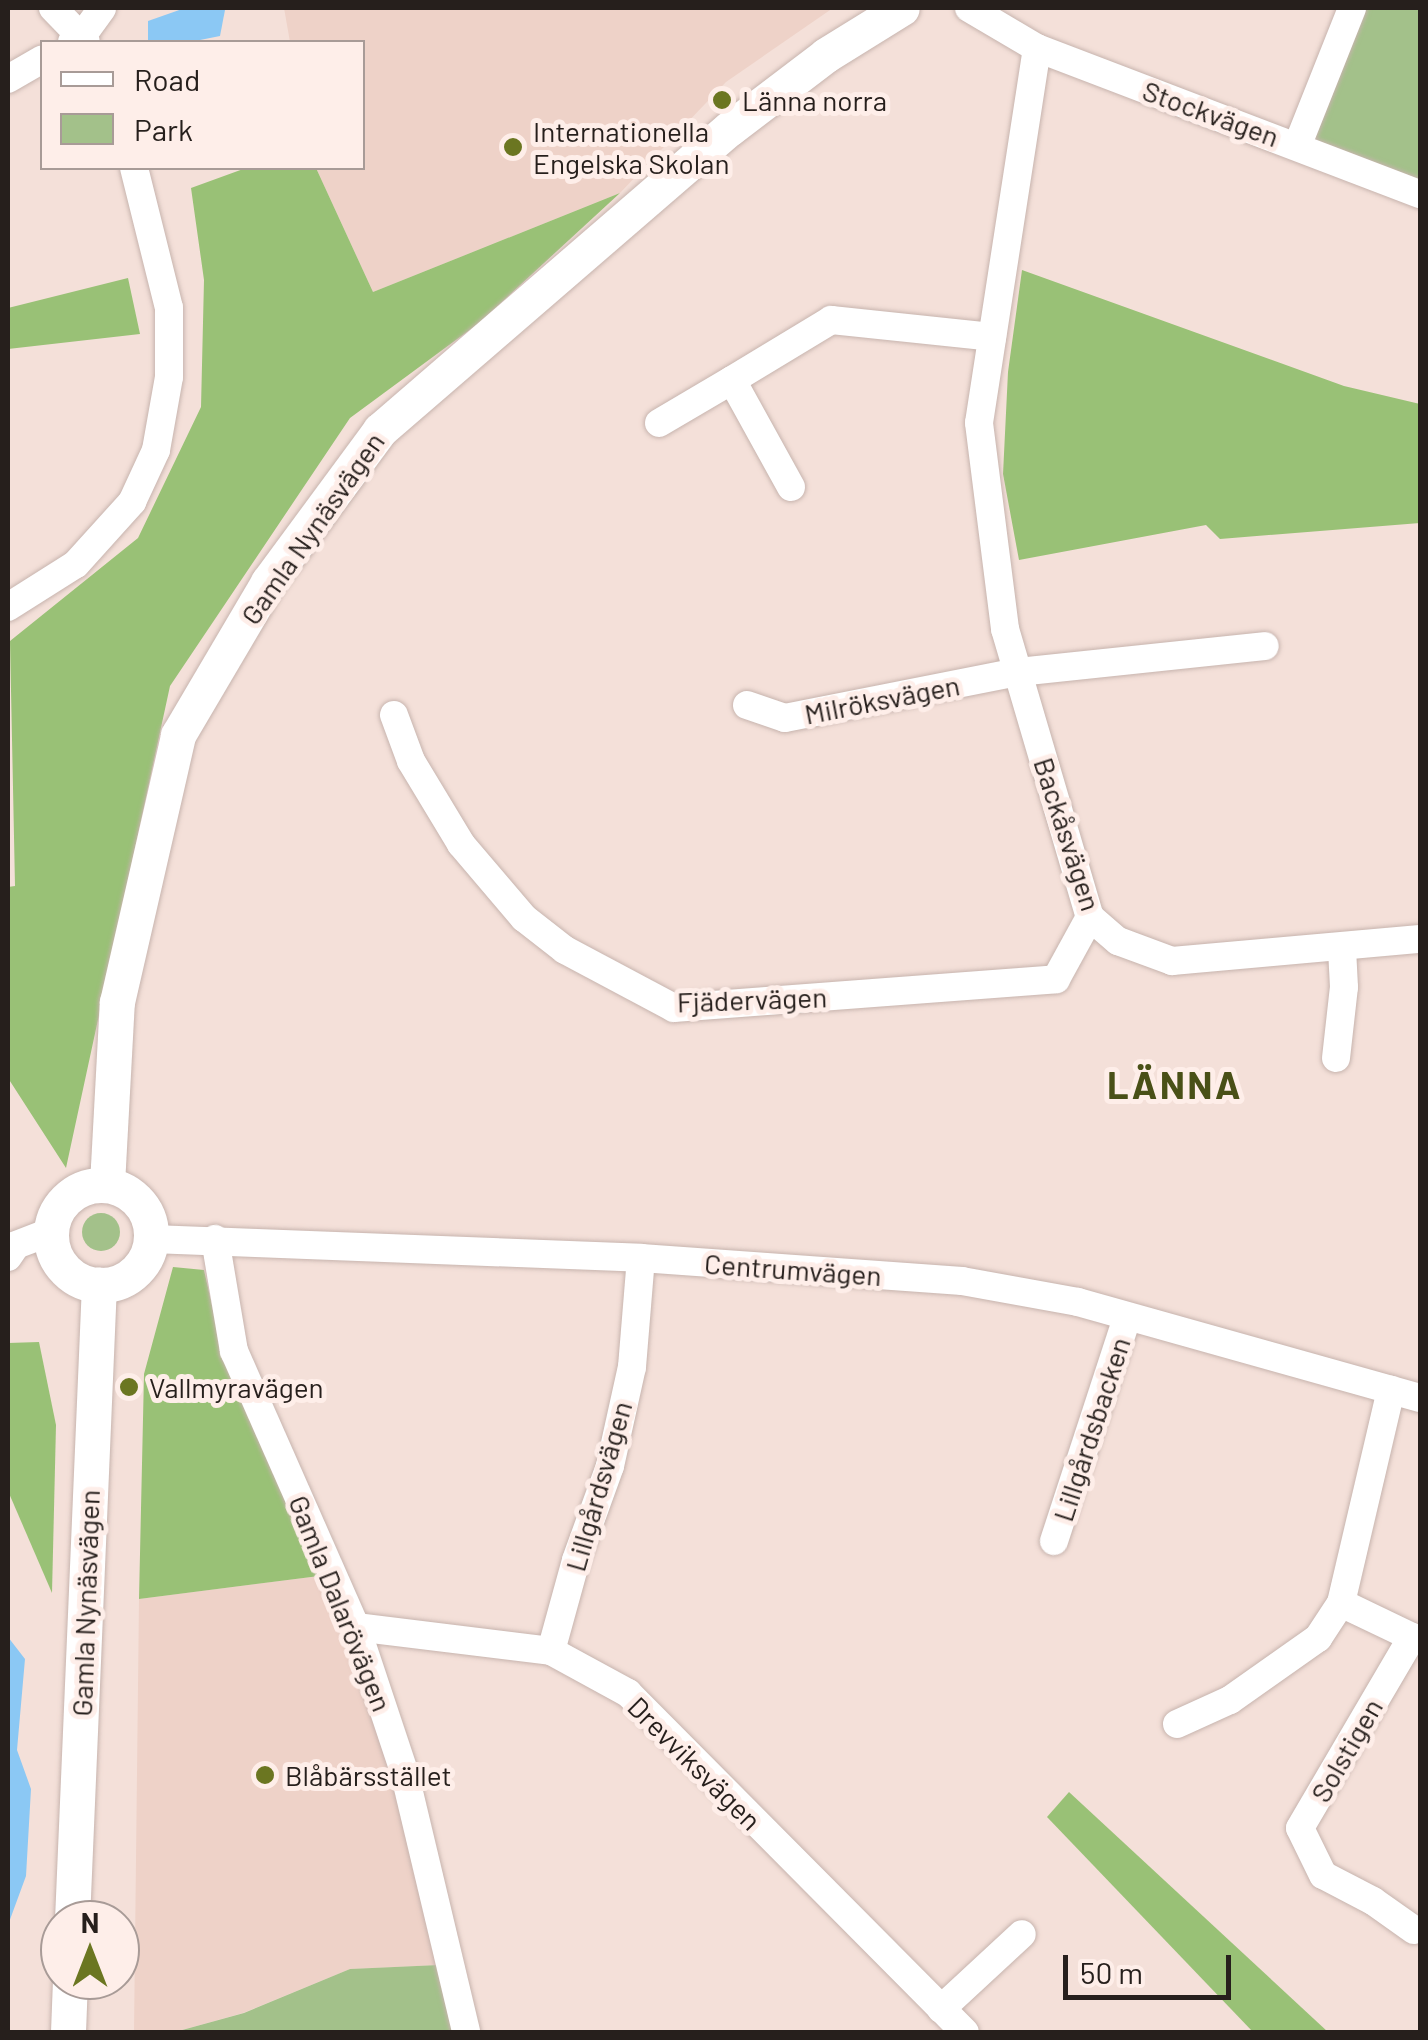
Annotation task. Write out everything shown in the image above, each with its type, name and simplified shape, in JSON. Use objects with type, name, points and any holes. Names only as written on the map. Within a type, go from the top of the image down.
[{"type":"street","points":[[53,8],[80,40],[102,8]]},
{"type":"street","name":"Gamla Nynäsvägen","points":[[826,54],[870,8]]},
{"type":"street","name":"Gamla Nynäsvägen","points":[[107,1184],[117,1002],[178,735],[268,582],[380,430],[730,129],[826,54],[902,8]]},
{"type":"street","name":"Stockvägen","points":[[968,8],[1000,16],[1037,48],[1298,144],[1420,194]]},
{"type":"street","points":[[1298,144],[1352,8]]},
{"type":"street","name":"Backåsvägen","points":[[1037,48],[980,422],[1005,629],[1090,917],[1118,941],[1172,962],[1420,939]]},
{"type":"street","points":[[8,79],[40,60]]},
{"type":"street","points":[[8,607],[76,564],[132,502],[156,450],[169,378],[169,308],[134,170]]},
{"type":"street","points":[[659,423],[831,320],[992,336]]},
{"type":"street","points":[[732,380],[792,487]]},
{"type":"street","points":[[1018,672],[1265,646]]},
{"type":"street","name":"Milröksvägen","points":[[747,705],[785,718],[1018,672]]},
{"type":"street","name":"Fjädervägen","points":[[394,716],[411,761],[461,844],[524,918],[565,950],[674,1008],[1056,979],[1090,917]]},
{"type":"street","points":[[1336,1058],[1344,987],[1342,948]]},
{"type":"street","points":[[107,1184],[126,1190],[141,1202],[150,1220],[152,1239],[146,1258],[135,1273],[118,1282],[99,1285],[69,1274],[58,1262],[50,1232],[54,1215],[75,1191],[107,1184]]},
{"type":"street","points":[[8,1258],[16,1245],[50,1232]]},
{"type":"street","name":"Centrumvägen","points":[[152,1239],[641,1258],[962,1281],[1078,1302],[1420,1398]]},
{"type":"street","name":"Gamla Dalarövägen","points":[[214,1239],[234,1350],[356,1627],[404,1771],[466,2032]]},
{"type":"street","name":"Lillgårdsvägen","points":[[551,1652],[576,1560],[610,1466],[632,1367],[641,1258]]},
{"type":"street","name":"Gamla Nynäsvägen","points":[[73,1900],[99,1285]]},
{"type":"street","name":"Lillgårdsbacken","points":[[1054,1541],[1127,1318]]},
{"type":"street","points":[[1178,1724],[1230,1700],[1318,1638],[1341,1603],[1391,1390]]},
{"type":"street","name":"Solstigen","points":[[1341,1603],[1416,1638],[1300,1828],[1323,1875],[1373,1901],[1414,1930]]},
{"type":"street","name":"Drevviksvägen","points":[[356,1627],[551,1652],[628,1693],[964,2032]]},
{"type":"street","points":[[941,2009],[1022,1934]]},
{"type":"street","points":[[68,2032],[69,2000]]},
{"type":"shaded area","name":"Internationella Engelska Skolan","points":[[284,8],[833,8],[726,82],[620,193],[373,292],[317,170],[365,170],[365,40],[290,40]]},
{"type":"shaded area","name":"Blåbärsstället","points":[[327,1575],[357,1643],[439,1965],[350,1969],[243,2013],[175,2032],[134,2032],[134,2000],[140,2000],[140,1900],[136,1900],[139,1599]]},
{"type":"green space","points":[[1363,8],[1420,8],[1420,186],[1307,140]]},
{"type":"green space","points":[[240,170],[317,170],[373,292],[620,193],[479,323],[350,418],[170,686],[66,1168],[8,1078],[8,887],[15,886],[10,641],[138,538],[201,407],[204,280],[191,188]]},
{"type":"green space","points":[[1022,270],[1344,386],[1420,404],[1420,523],[1220,539],[1206,525],[1019,560],[1003,474],[1008,372]]},
{"type":"green space","points":[[128,278],[140,334],[8,349],[8,308]]},
{"type":"green space","points":[[101,1213],[115,1218],[120,1232],[115,1246],[101,1251],[87,1246],[82,1232],[87,1218]]},
{"type":"green space","points":[[173,1267],[204,1270],[222,1350],[327,1575],[139,1599],[144,1374]]},
{"type":"green space","points":[[39,1342],[56,1425],[52,1593],[8,1491],[8,1343]]},
{"type":"green space","points":[[1069,1792],[1328,2032],[1253,2032],[1047,1817]]},
{"type":"green space","points":[[439,1965],[452,2032],[175,2032],[244,2013],[350,1969]]},
{"type":"water","points":[[185,8],[225,10],[220,36],[200,40],[148,40],[148,21]]},
{"type":"water","points":[[8,1637],[25,1659],[17,1750],[31,1789],[26,1876],[8,1925]]},
{"type":"place","name":"Länna norra","points":[[722,100]]},
{"type":"place","name":"Internationella Engelska Skolan","points":[[513,147]]},
{"type":"place","name":"Vallmyravägen","points":[[129,1387]]},
{"type":"place","name":"Blåbärsstället","points":[[265,1775]]},
{"type":"district","name":"LÄNNA","points":[[1175,1085]]}]
